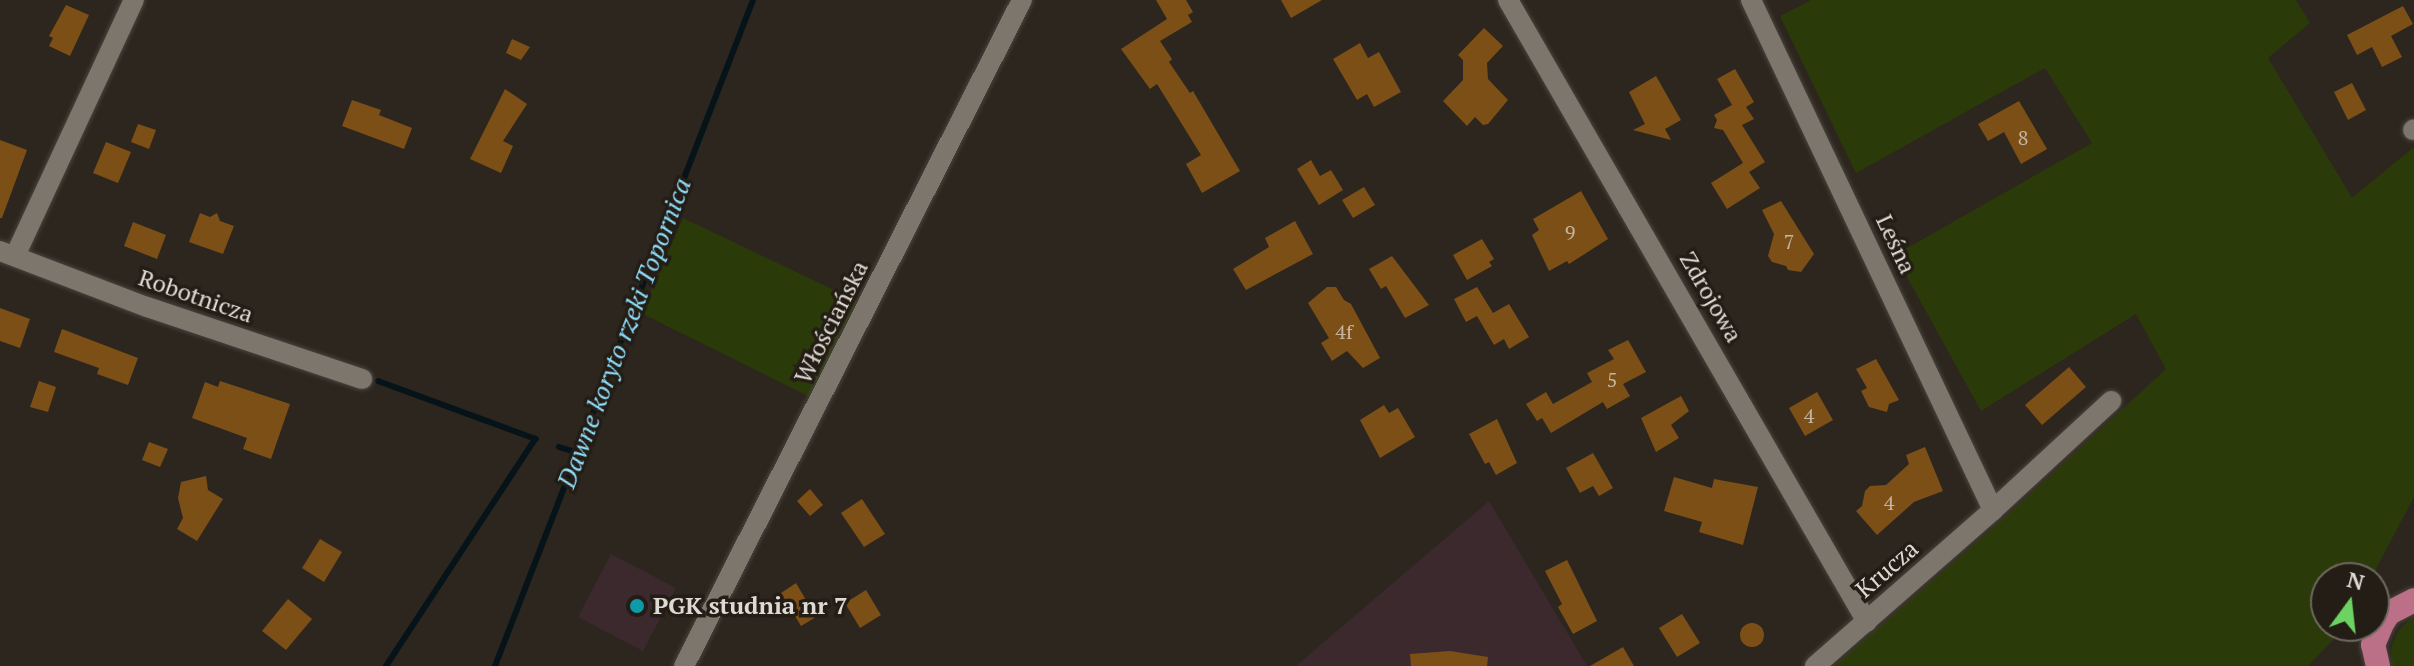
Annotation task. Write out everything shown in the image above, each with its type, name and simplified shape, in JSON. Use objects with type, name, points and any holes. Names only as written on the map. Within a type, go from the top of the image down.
[{"type":"main road","points":[[2390,612],[2414,583]]},
{"type":"main road","points":[[2390,612],[2414,600]]},
{"type":"street","name":"Robotnicza","points":[[134,0],[8,253],[147,307],[362,379]]},
{"type":"street","name":"Włościańska","points":[[684,666],[1022,0]]},
{"type":"street","name":"Zdrojowa","points":[[1508,0],[1867,622]]},
{"type":"street","name":"Leśna","points":[[1751,0],[1993,510]]},
{"type":"street","name":"Krucza","points":[[1815,666],[1993,510],[2111,401]]},
{"type":"shaded area","points":[[1489,501],[1587,666],[1296,666]]},
{"type":"shaded area","points":[[611,554],[676,588],[643,651],[578,617]]},
{"type":"green space","points":[[1811,0],[2296,0],[2310,23],[2268,58],[2352,198],[2414,147],[2414,497],[2379,562],[2310,562],[2310,642],[2331,642],[2308,666],[1834,666],[1995,526],[2166,369],[2136,314],[1981,411],[1895,255],[2092,143],[2045,68],[1856,173],[1780,16]]},
{"type":"green space","points":[[683,218],[857,301],[810,397],[641,313]]},
{"type":"green space","points":[[2414,615],[2414,666],[2392,666],[2391,647],[2398,631]]},
{"type":"building","points":[[1156,0],[1186,0],[1193,12],[1188,15],[1192,22],[1160,41],[1172,59],[1169,62],[1190,93],[1193,91],[1240,171],[1202,193],[1186,164],[1201,155],[1157,84],[1150,89],[1121,49],[1167,19]]},
{"type":"building","points":[[1281,0],[1322,0],[1291,18]]},
{"type":"building","points":[[66,5],[89,15],[70,56],[49,46],[53,38],[49,36]]},
{"type":"building","points":[[2403,6],[2413,24],[2391,36],[2402,57],[2382,67],[2372,47],[2357,55],[2347,35]]},
{"type":"building","points":[[1484,28],[1503,46],[1487,63],[1488,79],[1508,100],[1488,124],[1483,125],[1475,117],[1467,126],[1443,101],[1463,80],[1463,60],[1458,55]]},
{"type":"building","points":[[512,39],[530,47],[521,60],[506,53]]},
{"type":"building","points":[[1360,43],[1368,58],[1379,52],[1401,92],[1374,107],[1367,94],[1357,100],[1333,59]]},
{"type":"building","points":[[1735,69],[1754,102],[1746,107],[1754,119],[1742,125],[1765,162],[1749,172],[1760,188],[1727,209],[1711,183],[1743,163],[1723,130],[1714,128],[1717,120],[1714,115],[1732,105],[1717,79]]},
{"type":"building","points":[[1656,76],[1681,120],[1665,129],[1671,140],[1633,130],[1645,124],[1629,92]]},
{"type":"building","points":[[2352,83],[2366,110],[2348,120],[2334,92]]},
{"type":"building","points":[[505,89],[527,104],[503,141],[513,146],[501,173],[470,159]]},
{"type":"building","points":[[352,100],[381,110],[379,115],[412,128],[404,149],[342,126]]},
{"type":"building","points":[[2019,101],[2047,149],[2021,164],[2004,132],[1988,141],[1978,124]]},
{"type":"building","points":[[138,124],[156,130],[149,149],[131,142]]},
{"type":"building","points":[[0,140],[27,150],[2,218],[0,218]]},
{"type":"building","points":[[106,142],[131,152],[118,183],[93,173]]},
{"type":"building","points":[[1311,160],[1320,176],[1331,170],[1343,190],[1319,205],[1297,169]]},
{"type":"building","points":[[1364,187],[1375,205],[1353,218],[1342,200]]},
{"type":"building","points":[[1581,191],[1608,239],[1569,264],[1567,261],[1549,271],[1532,235],[1539,230],[1533,219]]},
{"type":"building","points":[[1781,201],[1814,254],[1801,272],[1788,270],[1786,266],[1772,262],[1768,256],[1774,234],[1762,210]]},
{"type":"building","points":[[200,213],[210,217],[217,213],[220,221],[234,226],[223,254],[189,242]]},
{"type":"building","points":[[1295,221],[1313,254],[1246,290],[1233,269],[1269,247],[1265,238]]},
{"type":"building","points":[[133,222],[166,235],[157,259],[124,246]]},
{"type":"building","points":[[1482,239],[1494,259],[1489,262],[1492,266],[1467,280],[1453,255]]},
{"type":"building","points":[[1392,256],[1429,305],[1405,318],[1386,286],[1381,289],[1369,269]]},
{"type":"building","points":[[1327,287],[1336,287],[1344,300],[1351,304],[1380,358],[1363,368],[1347,351],[1332,361],[1321,343],[1329,338],[1308,303]]},
{"type":"building","points":[[1477,287],[1493,313],[1509,304],[1529,337],[1509,349],[1504,339],[1494,345],[1477,316],[1466,322],[1454,299]]},
{"type":"building","points":[[0,308],[30,319],[20,348],[0,341]]},
{"type":"building","points":[[62,329],[138,358],[128,385],[97,374],[99,368],[54,352]]},
{"type":"building","points":[[1628,340],[1646,372],[1623,384],[1630,396],[1607,409],[1603,402],[1551,433],[1542,418],[1537,421],[1526,404],[1546,392],[1553,404],[1592,382],[1587,373],[1614,359],[1608,350]]},
{"type":"building","points":[[1876,359],[1899,400],[1889,404],[1887,412],[1869,407],[1861,391],[1867,388],[1856,369]]},
{"type":"building","points":[[2069,367],[2086,387],[2042,425],[2025,405]]},
{"type":"building","points":[[39,381],[56,387],[48,412],[30,407]]},
{"type":"building","points":[[220,381],[290,404],[271,459],[243,449],[247,438],[192,418],[205,382],[218,387]]},
{"type":"building","points":[[1817,392],[1833,420],[1805,436],[1789,408]]},
{"type":"building","points":[[1681,396],[1689,411],[1671,425],[1679,438],[1656,452],[1641,418]]},
{"type":"building","points":[[1384,405],[1389,413],[1398,408],[1415,437],[1380,458],[1360,420]]},
{"type":"building","points":[[1497,419],[1517,463],[1496,475],[1489,462],[1485,464],[1469,434]]},
{"type":"building","points":[[149,442],[168,449],[160,467],[142,460]]},
{"type":"building","points":[[1925,447],[1943,491],[1914,502],[1877,535],[1856,511],[1862,506],[1865,491],[1870,486],[1886,485],[1909,464],[1906,455]]},
{"type":"building","points":[[1593,453],[1613,488],[1599,496],[1593,486],[1580,493],[1566,468]]},
{"type":"building","points":[[206,476],[208,490],[223,499],[197,541],[177,529],[183,518],[178,498],[181,482]]},
{"type":"building","points":[[1674,477],[1712,488],[1714,479],[1758,487],[1743,545],[1699,532],[1702,522],[1664,511]]},
{"type":"building","points":[[810,489],[823,505],[810,516],[797,501]]},
{"type":"building","points":[[862,499],[885,534],[864,547],[841,513]]},
{"type":"building","points":[[320,539],[342,552],[324,582],[302,568]]},
{"type":"building","points":[[1567,560],[1597,621],[1573,634],[1558,607],[1562,604],[1545,571]]},
{"type":"building","points":[[796,583],[816,617],[801,626],[781,593]]},
{"type":"building","points":[[866,590],[881,615],[860,628],[845,603]]},
{"type":"building","points":[[288,599],[312,619],[286,650],[262,631]]},
{"type":"building","points":[[1682,614],[1700,643],[1677,657],[1659,628]]},
{"type":"building","points":[[1752,623],[1761,626],[1764,635],[1761,644],[1752,647],[1743,644],[1740,635],[1743,626]]},
{"type":"building","points":[[1623,647],[1634,666],[1590,666]]},
{"type":"building","points":[[1450,651],[1488,657],[1487,666],[1411,666],[1410,654]]},
{"type":"waterway","name":"Dawne koryto rzeki Topornica","points":[[495,666],[753,0]]},
{"type":"waterway","points":[[378,381],[536,439]]},
{"type":"waterway","points":[[386,666],[535,439]]},
{"type":"waterway","points":[[559,447],[579,453]]},
{"type":"place","name":"PGK studnia nr 7","points":[[637,606]]}]
